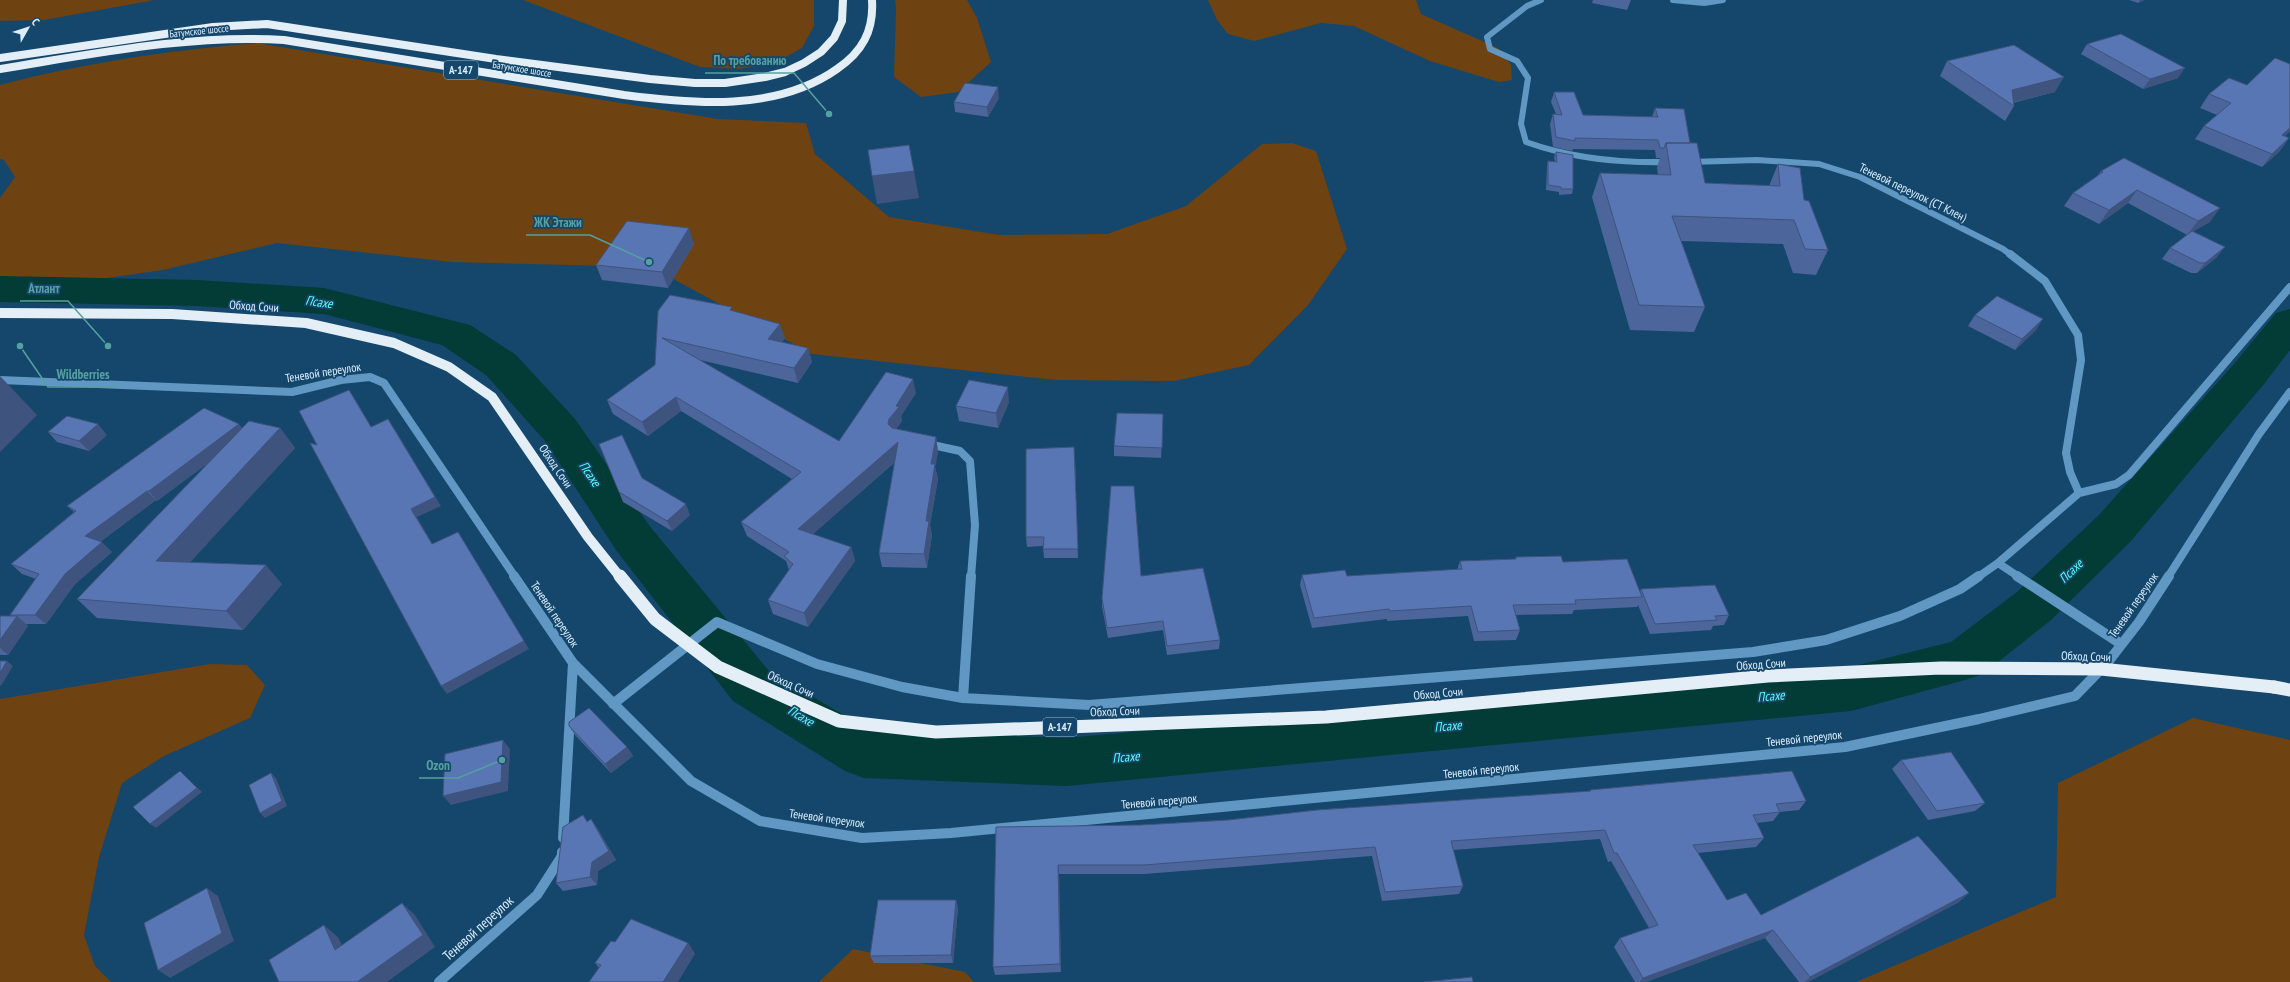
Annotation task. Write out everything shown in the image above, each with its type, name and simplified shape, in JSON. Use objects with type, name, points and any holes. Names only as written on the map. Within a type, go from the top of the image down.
[{"type":"highway","name":"Батумское шоссе","points":[[0,58],[212,27],[266,24],[317,29],[515,62],[657,79],[726,83],[754,79],[783,72],[819,55],[831,44],[842,24],[843,0]]},
{"type":"highway","name":"Батумское шоссе","points":[[0,69],[194,41],[229,37],[258,38],[284,40],[630,96],[719,102],[753,99],[786,92],[818,80],[856,54],[865,41],[870,23],[872,0]]},
{"type":"highway","name":"Обход Сочи","points":[[0,313],[172,314],[306,323],[394,343],[449,367],[492,398],[588,537],[655,619],[718,667],[839,721],[936,732],[1326,717],[1768,676],[1941,668],[2101,669],[2274,687],[2290,690]]},
{"type":"street","name":"Теневой переулок (СТ Клен)","points":[[1541,0],[1527,6],[1487,37],[1490,49],[1517,61],[1528,78],[1521,124],[1526,142],[1548,151],[1597,160],[1664,162],[1757,160],[1819,164],[1860,177],[2003,248],[2045,282],[2078,335],[2081,360],[2066,453],[2070,472],[2079,493]]},
{"type":"street","points":[[1673,0],[1704,3],[1723,0]]},
{"type":"street","points":[[613,704],[717,622],[817,664],[902,687],[963,698],[1090,705],[1753,652],[1826,640],[1900,616],[1960,589],[1998,563],[2079,493],[2116,484],[2129,475],[2290,287]]},
{"type":"street","name":"Теневой переулок","points":[[0,380],[292,392],[341,380],[370,377],[384,383],[573,663],[691,781],[760,821],[818,832],[862,838],[951,833],[1845,747],[1978,719],[2074,696],[2108,662],[2139,622],[2258,434],[2290,392]]},
{"type":"street","points":[[917,442],[960,451],[970,461],[975,525],[963,698]]},
{"type":"street","points":[[1998,563],[2121,644]]},
{"type":"street","name":"Теневой переулок","points":[[439,982],[537,894],[562,856],[573,663]]},
{"type":"shaded area","points":[[0,0],[155,0],[44,20],[0,21]]},
{"type":"shaded area","points":[[523,0],[814,0],[814,26],[802,48],[777,62],[739,69],[700,67]]},
{"type":"shaded area","points":[[895,0],[967,0],[977,18],[991,62],[958,92],[921,97],[894,77]]},
{"type":"shaded area","points":[[1208,0],[1416,0],[1421,14],[1498,48],[1511,65],[1512,80],[1499,82],[1430,61],[1354,26],[1321,23],[1254,41],[1228,34],[1217,20]]},
{"type":"shaded area","points":[[257,43],[718,119],[806,123],[815,154],[889,217],[999,235],[1107,234],[1186,206],[1262,144],[1292,143],[1316,151],[1347,249],[1308,305],[1249,365],[1174,381],[1056,380],[812,354],[651,267],[452,262],[277,243],[163,270],[29,289],[0,284],[0,198],[15,177],[4,160],[0,159],[0,85],[64,70],[128,58],[192,49]]},
{"type":"shaded area","points":[[210,664],[247,665],[265,685],[250,718],[164,756],[122,783],[99,857],[84,935],[95,966],[111,982],[0,982],[0,699]]},
{"type":"shaded area","points":[[2193,718],[2290,740],[2290,982],[1856,982],[2056,897],[2058,783]]},
{"type":"shaded area","points":[[853,949],[965,972],[974,982],[819,982]]},
{"type":"building","points":[[2121,34],[2185,68],[2150,79],[2087,44]]},
{"type":"building","points":[[2014,45],[2064,77],[2012,90],[2014,106],[1947,61]]},
{"type":"building","points":[[2275,58],[2290,64],[2290,128],[2282,135],[2289,138],[2272,154],[2204,126],[2231,103],[2209,94],[2229,78],[2247,85]]},
{"type":"building","points":[[965,83],[998,87],[987,107],[954,102]]},
{"type":"building","points":[[1554,92],[1574,92],[1583,115],[1658,117],[1655,108],[1684,109],[1690,143],[1666,143],[1664,148],[1660,148],[1658,140],[1575,138],[1575,141],[1556,137],[1553,114],[1562,115]]},
{"type":"building","points":[[1666,143],[1697,143],[1705,183],[1780,186],[1778,164],[1800,168],[1804,200],[1809,201],[1828,250],[1805,249],[1794,220],[1672,216],[1705,307],[1639,305],[1600,173],[1671,175]]},
{"type":"building","points":[[909,145],[914,171],[872,176],[868,150]]},
{"type":"building","points":[[1556,152],[1573,155],[1573,189],[1561,189],[1561,187],[1548,185],[1548,161],[1557,162]]},
{"type":"building","points":[[2124,158],[2220,208],[2198,221],[2137,190],[2109,210],[2073,193],[2103,172],[2101,171]]},
{"type":"building","points":[[627,221],[689,228],[662,272],[596,265]]},
{"type":"building","points":[[2192,231],[2225,247],[2205,263],[2200,263],[2170,248]]},
{"type":"building","points":[[670,295],[732,307],[730,310],[780,324],[768,339],[808,348],[794,368],[662,338],[839,441],[886,372],[913,379],[896,406],[899,407],[889,419],[888,424],[892,428],[936,437],[931,464],[935,464],[926,521],[929,521],[924,554],[879,553],[898,442],[798,529],[851,547],[804,613],[768,600],[793,564],[784,556],[789,552],[741,522],[801,472],[676,397],[642,422],[607,400],[655,365],[658,311]]},
{"type":"building","points":[[1997,296],[2043,319],[2022,339],[1975,315]]},
{"type":"building","points":[[969,380],[1008,387],[996,413],[956,406]]},
{"type":"building","points":[[349,390],[371,427],[388,419],[435,497],[411,509],[432,544],[458,532],[524,641],[441,686],[310,443],[317,445],[299,411]]},
{"type":"building","points":[[204,408],[239,424],[149,491],[85,536],[102,542],[65,574],[35,615],[10,615],[39,574],[11,564],[76,511],[67,506]]},
{"type":"building","points":[[1117,413],[1163,414],[1162,448],[1114,446]]},
{"type":"building","points":[[67,416],[98,424],[79,441],[48,432]]},
{"type":"building","points":[[249,421],[280,428],[156,561],[266,565],[226,611],[77,599]]},
{"type":"building","points":[[622,435],[642,478],[686,504],[667,521],[619,492],[599,444]]},
{"type":"building","points":[[1074,447],[1078,549],[1043,549],[1044,537],[1026,537],[1026,449]]},
{"type":"building","points":[[1111,486],[1134,486],[1141,576],[1203,568],[1220,640],[1167,646],[1163,621],[1107,628],[1102,598]]},
{"type":"building","points":[[1561,556],[1563,562],[1627,559],[1642,597],[1575,600],[1576,604],[1513,605],[1520,630],[1478,632],[1471,606],[1390,611],[1389,609],[1314,618],[1302,575],[1345,570],[1347,576],[1462,569],[1460,561],[1516,559],[1516,557]]},
{"type":"building","points":[[1715,585],[1729,615],[1715,616],[1717,620],[1655,624],[1641,589]]},
{"type":"building","points":[[0,616],[17,616],[0,640]]},
{"type":"building","points":[[0,661],[7,661],[0,673]]},
{"type":"building","points":[[589,708],[627,747],[605,764],[569,726],[569,722]]},
{"type":"building","points":[[503,740],[501,782],[443,796],[445,754]]},
{"type":"building","points":[[1951,752],[1985,803],[1937,811],[1901,760]]},
{"type":"building","points":[[180,771],[197,788],[150,824],[133,807]]},
{"type":"building","points":[[1792,771],[1806,801],[1776,804],[1780,812],[1753,815],[1764,838],[1693,845],[1727,900],[1746,893],[1761,915],[1918,836],[1969,893],[1810,977],[1773,930],[1643,978],[1620,938],[1658,925],[1617,853],[1614,853],[1605,830],[1451,841],[1463,886],[1385,892],[1375,847],[1144,865],[1058,865],[1060,964],[993,967],[996,827],[1141,825],[1228,820],[1317,810],[1591,791],[1590,790]]},
{"type":"building","points":[[271,773],[282,801],[260,813],[249,785]]},
{"type":"building","points":[[583,815],[587,822],[591,819],[609,851],[592,862],[590,877],[556,883],[563,827]]},
{"type":"building","points":[[207,888],[222,933],[158,970],[144,923]]},
{"type":"building","points":[[878,900],[956,900],[951,955],[870,956]]},
{"type":"building","points":[[402,903],[423,935],[357,982],[279,982],[269,960],[324,925],[335,950]]},
{"type":"building","points":[[631,919],[688,943],[663,982],[589,982],[601,965],[595,963],[611,941],[615,942]]},
{"type":"building","points":[[1472,977],[1473,982],[1424,982]]},
{"type":"waterway","name":"Псахе","points":[[0,289],[197,293],[324,301],[456,335],[501,365],[560,430],[632,537],[751,686],[864,754],[1066,762],[1851,689],[1965,659],[2034,606],[2115,528],[2249,374],[2290,322]]},
{"type":"place","name":"По требованию","points":[[829,114]]},
{"type":"place","name":"ЖК Этажи","points":[[649,262]]},
{"type":"place","name":"Wildberries","points":[[20,346]]},
{"type":"place","name":"Атлант","points":[[108,346]]},
{"type":"place","name":"Ozon","points":[[502,760]]}]
